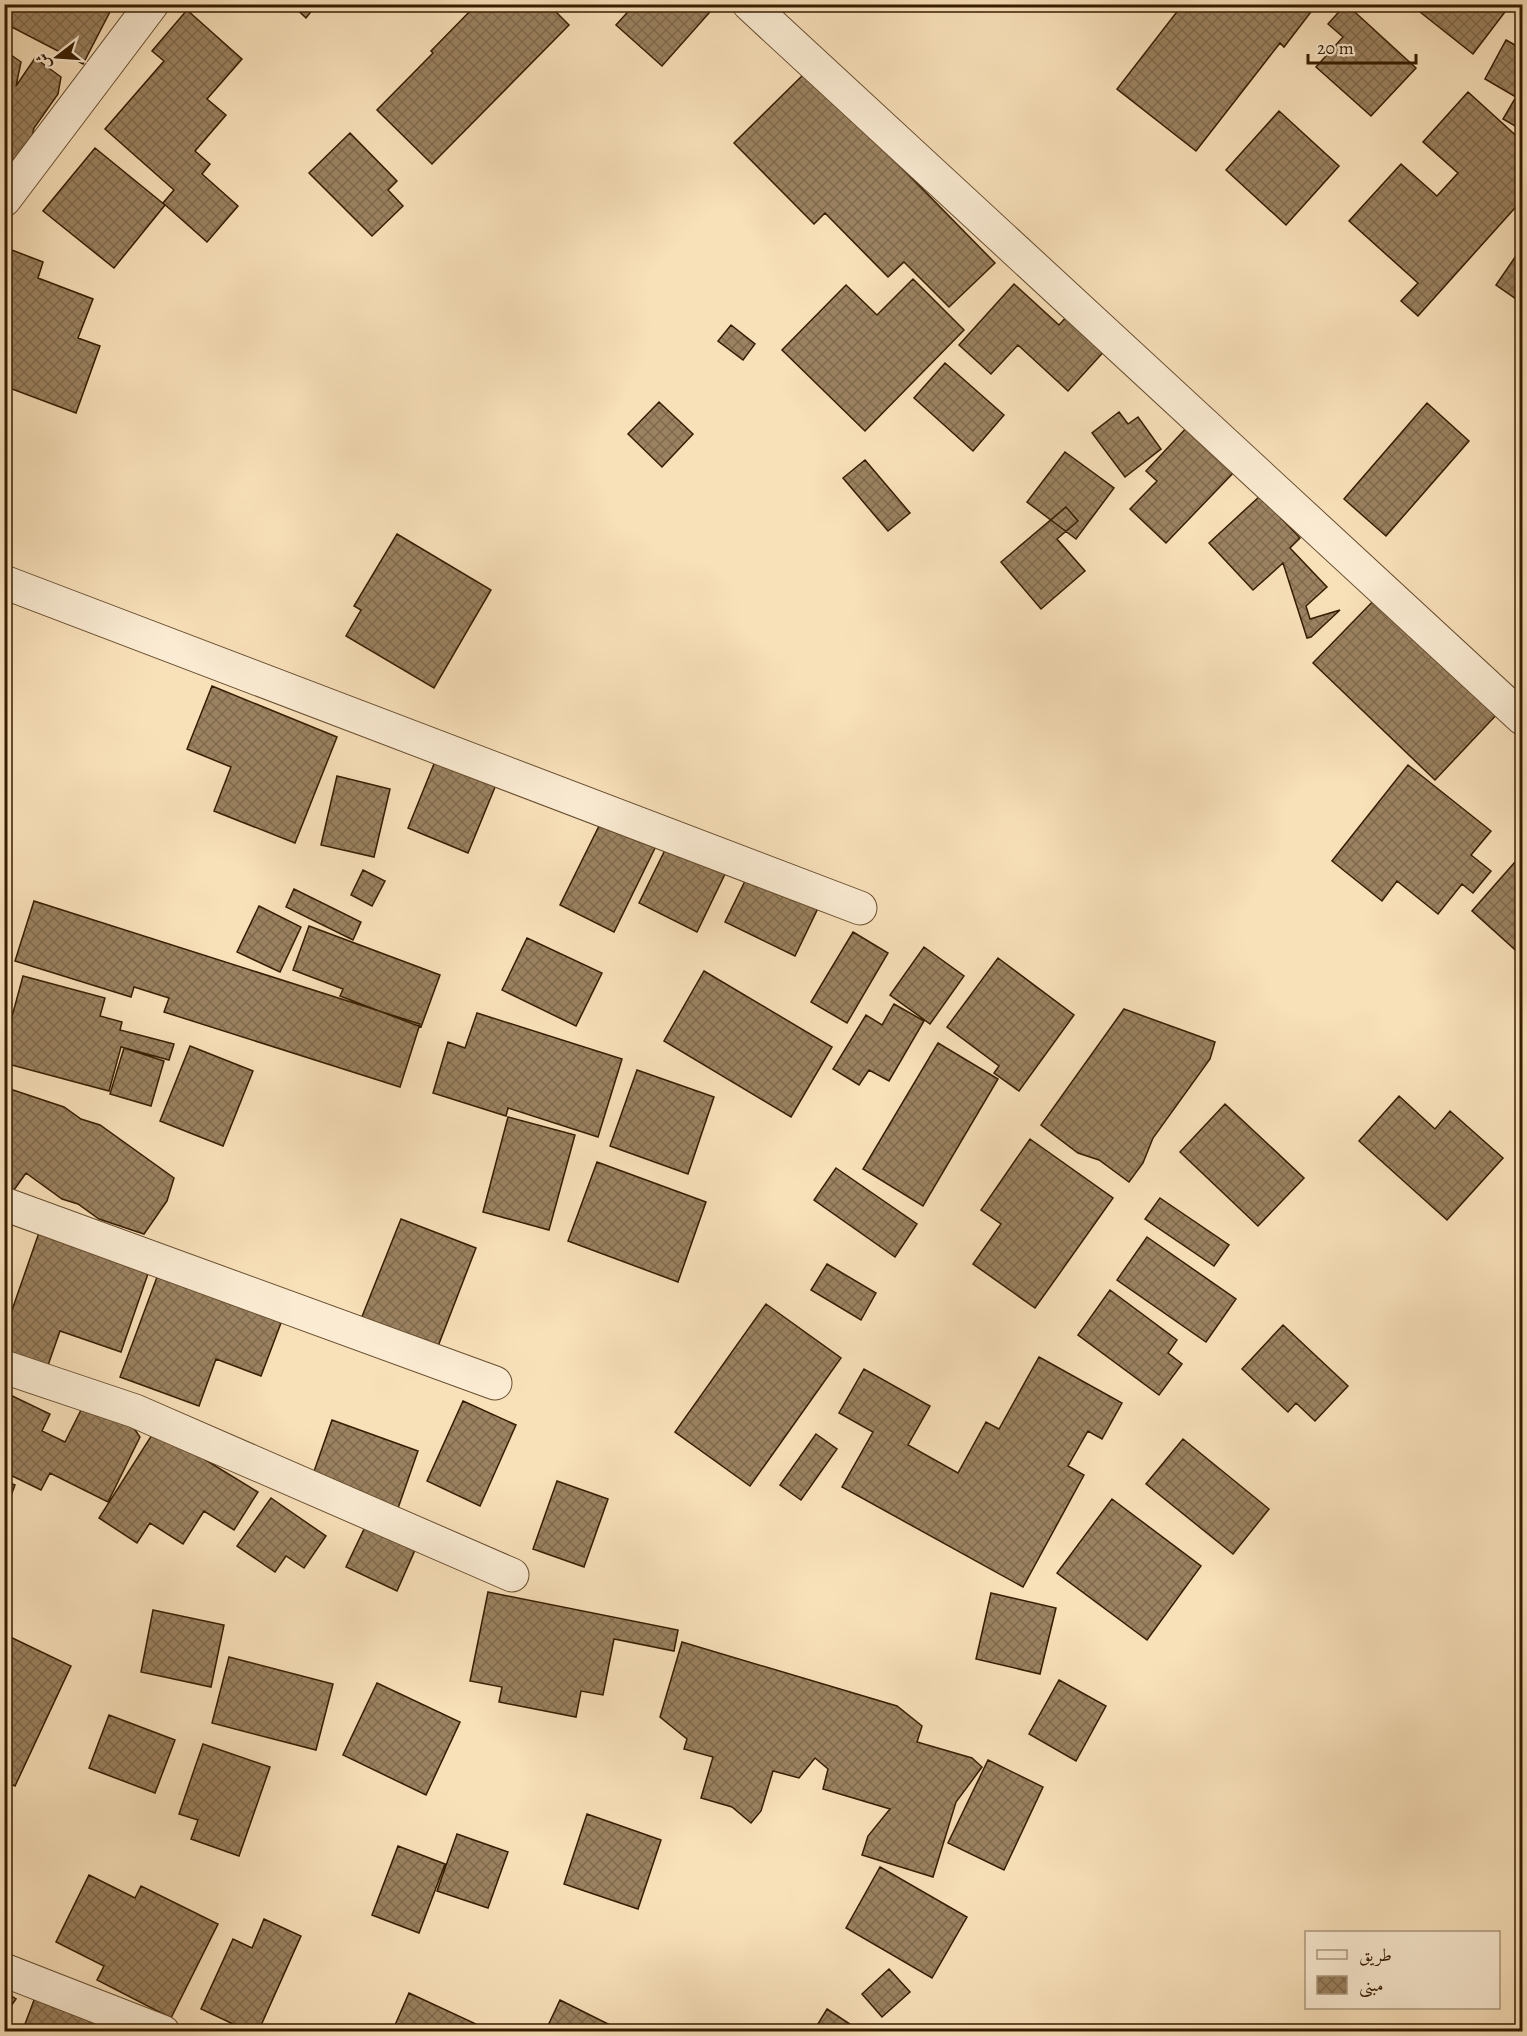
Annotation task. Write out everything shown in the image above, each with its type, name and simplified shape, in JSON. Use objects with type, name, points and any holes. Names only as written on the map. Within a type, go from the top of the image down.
[{"type":"street","points":[[4,200],[152,4]]},
{"type":"street","points":[[749,4],[1522,718]]},
{"type":"street","points":[[4,582],[860,908]]},
{"type":"street","points":[[4,1204],[495,1383]]},
{"type":"street","points":[[4,1367],[135,1411],[512,1575]]},
{"type":"street","points":[[4,1971],[163,2031]]},
{"type":"building","points":[[4,4],[114,4],[83,64],[4,23]]},
{"type":"building","points":[[291,4],[317,4],[306,18]]},
{"type":"building","points":[[477,4],[548,4],[569,25],[432,164],[377,110]]},
{"type":"building","points":[[635,4],[717,4],[662,66],[616,25]]},
{"type":"building","points":[[1183,4],[1317,4],[1284,47],[1280,43],[1196,151],[1117,89]]},
{"type":"building","points":[[1346,4],[1416,68],[1371,116],[1316,67],[1343,37],[1328,24]]},
{"type":"building","points":[[1410,4],[1511,4],[1473,54]]},
{"type":"building","points":[[187,10],[242,59],[207,99],[226,115],[195,151],[210,164],[202,174],[238,206],[207,242],[163,203],[174,190],[105,129],[164,61],[152,51]]},
{"type":"building","points":[[1506,40],[1522,49],[1520,58],[1522,60],[1522,130],[1503,119],[1516,97],[1485,79]]},
{"type":"building","points":[[4,50],[21,62],[16,86],[35,58],[61,77],[58,94],[34,128],[28,154],[4,188]]},
{"type":"building","points":[[807,71],[995,263],[949,307],[904,262],[888,277],[825,213],[814,224],[734,143]]},
{"type":"building","points":[[1468,92],[1522,141],[1522,192],[1520,195],[1522,200],[1418,316],[1401,301],[1418,283],[1349,221],[1401,164],[1437,196],[1458,173],[1423,142]]},
{"type":"building","points":[[1279,111],[1339,166],[1286,225],[1226,170]]},
{"type":"building","points":[[350,133],[397,181],[388,190],[403,206],[372,236],[309,173]]},
{"type":"building","points":[[95,148],[165,205],[114,268],[43,211]]},
{"type":"building","points":[[4,247],[43,262],[38,278],[93,299],[78,338],[100,346],[76,413],[4,386]]},
{"type":"building","points":[[1522,247],[1522,303],[1496,285]]},
{"type":"building","points":[[913,279],[964,330],[865,431],[782,350],[846,285],[877,315]]},
{"type":"building","points":[[1014,284],[1059,325],[1069,314],[1107,348],[1068,391],[1018,345],[991,374],[959,345]]},
{"type":"building","points":[[731,325],[755,344],[743,360],[718,341]]},
{"type":"building","points":[[945,363],[1004,415],[973,451],[914,398]]},
{"type":"building","points":[[659,402],[693,434],[662,467],[628,434]]},
{"type":"building","points":[[1427,403],[1469,441],[1386,536],[1344,499]]},
{"type":"building","points":[[1119,412],[1128,424],[1138,417],[1161,449],[1125,477],[1092,433]]},
{"type":"building","points":[[1190,424],[1237,469],[1166,543],[1130,509],[1157,481],[1146,471]]},
{"type":"building","points":[[1065,452],[1114,488],[1076,539],[1027,502]]},
{"type":"building","points":[[865,460],[910,513],[888,531],[843,478]]},
{"type":"building","points":[[1260,496],[1300,538],[1290,548],[1327,587],[1306,606],[1310,619],[1340,610],[1311,637],[1307,638],[1283,563],[1253,590],[1209,543]]},
{"type":"building","points":[[1066,507],[1078,521],[1057,539],[1085,571],[1041,609],[1001,562]]},
{"type":"building","points":[[397,534],[491,590],[434,688],[346,636],[361,610],[354,606]]},
{"type":"building","points":[[1380,594],[1500,711],[1435,780],[1313,663]]},
{"type":"building","points":[[212,686],[337,737],[295,843],[214,811],[231,767],[187,749]]},
{"type":"building","points":[[438,754],[498,780],[468,853],[408,828]]},
{"type":"building","points":[[1408,765],[1491,831],[1471,855],[1491,871],[1473,893],[1462,884],[1438,914],[1397,881],[1382,901],[1332,861]]},
{"type":"building","points":[[337,776],[390,789],[374,857],[321,845]]},
{"type":"building","points":[[602,820],[656,846],[614,932],[560,905]]},
{"type":"building","points":[[667,846],[725,874],[697,932],[639,903]]},
{"type":"building","points":[[1522,854],[1522,956],[1472,911]]},
{"type":"building","points":[[363,870],[385,881],[372,906],[351,895]]},
{"type":"building","points":[[750,871],[820,904],[795,956],[725,922]]},
{"type":"building","points":[[294,889],[361,922],[353,940],[286,907]]},
{"type":"building","points":[[34,901],[420,1024],[400,1087],[164,1012],[169,998],[134,987],[131,997],[15,961]]},
{"type":"building","points":[[259,906],[301,927],[280,972],[237,952]]},
{"type":"building","points":[[309,926],[440,975],[421,1027],[340,996],[343,989],[293,970]]},
{"type":"building","points":[[853,932],[888,953],[847,1023],[811,1002]]},
{"type":"building","points":[[527,938],[602,973],[576,1026],[502,990]]},
{"type":"building","points":[[924,947],[964,976],[930,1024],[890,995]]},
{"type":"building","points":[[998,958],[1074,1015],[1019,1091],[994,1073],[999,1066],[947,1027]]},
{"type":"building","points":[[704,971],[832,1047],[791,1117],[664,1041]]},
{"type":"building","points":[[23,976],[105,998],[100,1016],[122,1022],[120,1030],[174,1044],[169,1060],[121,1047],[109,1091],[4,1063],[4,1046]]},
{"type":"building","points":[[894,1004],[924,1021],[889,1081],[869,1070],[859,1085],[833,1069],[866,1015],[882,1025]]},
{"type":"building","points":[[1124,1009],[1215,1042],[1210,1059],[1153,1138],[1143,1163],[1129,1182],[1099,1160],[1078,1153],[1041,1125]]},
{"type":"building","points":[[477,1013],[622,1059],[598,1137],[508,1108],[506,1116],[433,1093],[448,1042],[465,1048]]},
{"type":"building","points":[[938,1043],[998,1079],[923,1206],[863,1169]]},
{"type":"building","points":[[190,1046],[253,1071],[223,1146],[160,1121]]},
{"type":"building","points":[[124,1048],[164,1061],[151,1106],[110,1094]]},
{"type":"building","points":[[637,1070],[714,1097],[688,1174],[610,1146]]},
{"type":"building","points":[[4,1087],[64,1107],[81,1119],[100,1125],[174,1178],[167,1201],[144,1234],[99,1219],[78,1204],[62,1199],[26,1173],[14,1190],[4,1183]]},
{"type":"building","points":[[1399,1096],[1435,1129],[1450,1111],[1503,1158],[1447,1220],[1359,1141]]},
{"type":"building","points":[[1225,1104],[1304,1178],[1258,1226],[1180,1152]]},
{"type":"building","points":[[508,1117],[575,1135],[549,1230],[483,1212]]},
{"type":"building","points":[[1030,1139],[1113,1198],[1035,1308],[973,1264],[1001,1224],[981,1210]]},
{"type":"building","points":[[597,1162],[706,1202],[678,1282],[568,1241]]},
{"type":"building","points":[[836,1168],[917,1224],[895,1257],[814,1200]]},
{"type":"building","points":[[1160,1198],[1229,1245],[1214,1266],[1145,1219]]},
{"type":"building","points":[[401,1219],[476,1248],[435,1354],[359,1324]]},
{"type":"building","points":[[41,1227],[151,1265],[121,1352],[60,1331],[46,1371],[4,1356],[4,1333]]},
{"type":"building","points":[[1147,1237],[1236,1299],[1206,1342],[1117,1280]]},
{"type":"building","points":[[827,1264],[876,1293],[861,1320],[811,1290]]},
{"type":"building","points":[[160,1269],[284,1315],[261,1376],[216,1359],[199,1406],[120,1377]]},
{"type":"building","points":[[1110,1290],[1177,1340],[1168,1353],[1182,1364],[1159,1395],[1078,1335]]},
{"type":"building","points":[[766,1304],[841,1358],[750,1486],[675,1432]]},
{"type":"building","points":[[1283,1325],[1348,1386],[1315,1421],[1296,1403],[1288,1412],[1242,1369]]},
{"type":"building","points":[[1039,1357],[1122,1403],[1102,1439],[1088,1431],[1068,1466],[1084,1475],[1023,1587],[842,1487],[873,1432],[839,1413],[864,1369],[930,1406],[908,1445],[958,1473],[986,1422],[999,1429]]},
{"type":"building","points":[[4,1392],[50,1414],[42,1431],[65,1442],[82,1408],[127,1418],[140,1437],[108,1502],[50,1473],[41,1490],[4,1472]]},
{"type":"building","points":[[463,1401],[516,1425],[480,1506],[427,1481]]},
{"type":"building","points":[[332,1420],[418,1451],[397,1511],[311,1480]]},
{"type":"building","points":[[157,1427],[258,1492],[234,1530],[204,1511],[183,1544],[150,1523],[137,1543],[99,1518]]},
{"type":"building","points":[[816,1434],[837,1449],[801,1500],[780,1485]]},
{"type":"building","points":[[1183,1439],[1269,1509],[1233,1554],[1146,1484]]},
{"type":"building","points":[[4,1481],[15,1485],[4,1514]]},
{"type":"building","points":[[557,1481],[608,1499],[584,1567],[533,1549]]},
{"type":"building","points":[[271,1498],[326,1536],[304,1568],[286,1556],[275,1572],[237,1546]]},
{"type":"building","points":[[1112,1499],[1201,1566],[1147,1640],[1057,1573]]},
{"type":"building","points":[[365,1527],[415,1550],[397,1591],[346,1567]]},
{"type":"building","points":[[4,1550],[11,1552],[4,1569]]},
{"type":"building","points":[[488,1592],[678,1630],[674,1651],[614,1639],[603,1695],[581,1691],[576,1717],[499,1702],[502,1687],[470,1681]]},
{"type":"building","points":[[991,1593],[1056,1608],[1040,1674],[976,1659]]},
{"type":"building","points":[[153,1610],[224,1625],[211,1687],[141,1672]]},
{"type":"building","points":[[4,1634],[71,1666],[15,1786],[4,1781]]},
{"type":"building","points":[[682,1642],[897,1706],[922,1726],[917,1742],[972,1758],[982,1767],[956,1802],[933,1877],[862,1855],[868,1836],[890,1809],[823,1789],[828,1769],[815,1758],[799,1778],[773,1771],[761,1811],[751,1823],[732,1807],[701,1798],[713,1757],[684,1749],[687,1739],[660,1717]]},
{"type":"building","points":[[229,1657],[333,1684],[316,1750],[212,1723]]},
{"type":"building","points":[[1059,1680],[1106,1706],[1076,1761],[1029,1734]]},
{"type":"building","points":[[377,1683],[460,1722],[426,1795],[343,1755]]},
{"type":"building","points":[[109,1715],[175,1740],[155,1793],[89,1768]]},
{"type":"building","points":[[203,1744],[270,1767],[239,1856],[191,1839],[198,1820],[179,1814]]},
{"type":"building","points":[[988,1760],[1043,1787],[1004,1870],[948,1843]]},
{"type":"building","points":[[587,1814],[661,1840],[638,1909],[564,1884]]},
{"type":"building","points":[[457,1834],[508,1852],[488,1908],[437,1891]]},
{"type":"building","points":[[398,1846],[445,1864],[419,1933],[372,1915]]},
{"type":"building","points":[[880,1867],[967,1917],[932,1978],[846,1928]]},
{"type":"building","points":[[89,1875],[135,1898],[141,1886],[218,1924],[171,2018],[97,1980],[104,1966],[56,1942]]},
{"type":"building","points":[[264,1919],[301,1936],[258,2032],[250,2032],[201,2009],[233,1939],[252,1948]]},
{"type":"building","points":[[889,1969],[910,1992],[882,2017],[862,1994]]},
{"type":"building","points":[[39,1987],[101,2010],[93,2032],[22,2032]]},
{"type":"building","points":[[4,1991],[16,1999],[4,2016]]},
{"type":"building","points":[[409,1993],[476,2024],[472,2032],[392,2032]]},
{"type":"building","points":[[560,2000],[624,2032],[545,2032]]},
{"type":"building","points":[[827,2009],[862,2032],[813,2032]]}]
